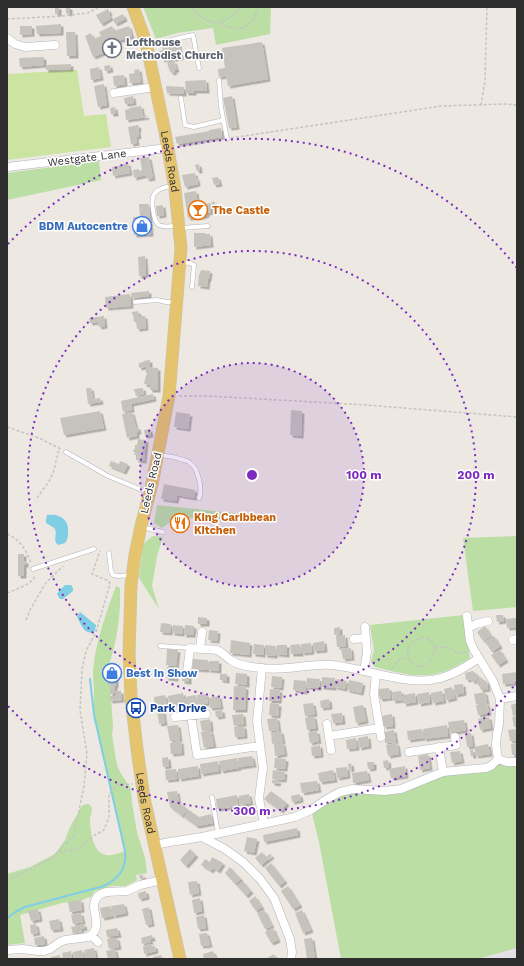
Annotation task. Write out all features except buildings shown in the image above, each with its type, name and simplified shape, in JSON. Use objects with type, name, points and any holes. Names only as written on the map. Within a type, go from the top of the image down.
[{"type":"main road","name":"Leeds Road","points":[[133,7],[146,45],[168,148],[181,248],[169,396],[150,493],[135,555],[132,574],[128,653],[131,697],[142,783],[154,845],[180,959]]},
{"type":"street","points":[[7,38],[15,44],[25,47],[55,45]]},
{"type":"street","points":[[114,93],[155,87]]},
{"type":"street","name":"Westgate Lane","points":[[7,167],[168,148]]},
{"type":"street","points":[[467,616],[470,641],[493,681],[500,699],[496,745],[498,759]]},
{"type":"street","points":[[469,628],[476,624],[488,621]]},
{"type":"street","points":[[364,671],[367,652],[365,627]]},
{"type":"street","points":[[200,649],[202,632]]},
{"type":"street","points":[[354,639],[366,638]]},
{"type":"street","points":[[187,672],[190,648],[217,650],[233,662],[250,667],[288,668],[330,665],[412,680],[430,680],[441,678],[452,674],[479,658]]},
{"type":"street","points":[[262,668],[257,721],[263,768],[259,798],[264,823]]},
{"type":"street","points":[[376,674],[374,694],[381,737]]},
{"type":"street","points":[[500,699],[517,696]]},
{"type":"street","points":[[175,717],[206,714]]},
{"type":"street","points":[[191,715],[197,755],[260,746]]},
{"type":"street","points":[[327,724],[331,750]]},
{"type":"street","points":[[329,736],[380,728]]},
{"type":"street","points":[[409,752],[456,745],[455,737]]},
{"type":"street","points":[[439,747],[443,772]]},
{"type":"street","points":[[498,759],[507,762],[517,762]]},
{"type":"street","points":[[154,845],[202,837],[295,817],[311,810],[340,792],[353,790],[384,791],[400,789],[443,772],[486,768],[491,766],[498,759]]},
{"type":"street","points":[[202,837],[225,849],[243,862],[260,879],[274,898],[290,938],[292,952],[291,959]]},
{"type":"street","points":[[7,950],[22,949],[44,951],[50,949],[54,942],[91,936],[97,923],[94,906],[97,897],[106,892],[127,892],[140,885],[162,880]]},
{"type":"street","points":[[91,936],[98,942]]},
{"type":"lane","points":[[146,45],[193,35],[199,68]]},
{"type":"lane","points":[[219,80],[221,107],[227,139]]},
{"type":"lane","points":[[180,98],[185,125],[194,126],[223,120]]},
{"type":"lane","points":[[174,185],[158,189],[153,194],[152,199],[155,221],[164,226],[208,226]]},
{"type":"lane","points":[[180,262],[194,265],[192,286]]},
{"type":"lane","points":[[135,302],[157,300],[177,302]]},
{"type":"lane","points":[[66,452],[108,476],[150,493]]},
{"type":"lane","points":[[157,455],[174,456],[191,463],[197,473],[200,483],[201,494],[199,498]]},
{"type":"lane","points":[[141,526],[163,532]]},
{"type":"lane","points":[[33,569],[94,549]]},
{"type":"lane","points":[[109,553],[111,571],[113,575],[119,576],[132,574]]},
{"type":"lane","points":[[160,646],[190,648]]},
{"type":"lane","points":[[212,797],[218,833]]},
{"type":"path","points":[[7,19],[88,13],[100,7]]},
{"type":"path","points":[[193,7],[194,11],[200,17],[209,21],[220,22],[231,17],[240,7]]},
{"type":"path","points":[[220,22],[227,27],[243,28],[253,19],[258,7]]},
{"type":"path","points":[[481,105],[485,81],[487,7]]},
{"type":"path","points":[[168,148],[441,106],[517,105]]},
{"type":"path","points":[[169,396],[208,396],[350,404],[517,417]]},
{"type":"path","points":[[7,427],[39,438],[66,452]]},
{"type":"path","points":[[37,498],[52,475],[59,449]]},
{"type":"path","points":[[7,534],[16,538],[28,555],[33,569],[34,579],[21,588],[7,593]]},
{"type":"path","points":[[7,881],[52,858],[74,835],[84,786],[87,754],[80,710],[82,668],[86,651],[96,632],[110,584],[107,580],[92,574],[100,550]]},
{"type":"path","points":[[26,620],[45,584],[60,570],[67,558]]},
{"type":"path","points":[[426,638],[433,643],[435,648],[430,661],[427,664],[418,666],[408,658],[407,652],[409,646],[416,639],[426,638]]},
{"type":"path","points":[[435,648],[446,647],[457,653],[474,650]]},
{"type":"path","points":[[391,677],[395,664],[403,658],[408,658]]},
{"type":"path","points":[[59,851],[77,850],[95,835],[104,830],[109,817],[109,794],[117,785],[142,783]]},
{"type":"shaded area","points":[[517,948],[517,959],[481,959]]},
{"type":"green space","points":[[143,7],[271,7],[270,34],[216,45],[213,28],[177,33],[156,39]]},
{"type":"green space","points":[[77,70],[84,116],[106,114],[111,147],[7,160],[7,74]]},
{"type":"green space","points":[[99,161],[101,180],[7,200],[7,173]]},
{"type":"green space","points":[[157,505],[243,514],[243,519],[185,518],[173,520],[162,528],[154,523]]},
{"type":"green space","points":[[153,536],[163,537],[157,556],[152,586],[159,609],[139,578],[143,544]]},
{"type":"green space","points":[[517,536],[517,607],[473,611],[463,538]]},
{"type":"green space","points":[[116,586],[120,588],[119,622],[115,645],[104,678],[110,679],[113,728],[112,734],[117,765],[130,787],[137,832],[145,858],[147,873],[136,875],[137,880],[126,886],[111,886],[95,891],[91,897],[81,901],[62,903],[20,915],[25,943],[7,945],[7,874],[30,867],[55,854],[65,840],[70,827],[82,806],[88,804],[91,806],[91,834],[98,850],[102,854],[109,855],[125,851],[93,709],[93,675],[98,642]]},
{"type":"green space","points":[[464,615],[470,658],[457,666],[435,674],[413,675],[375,667],[371,662],[374,650],[370,625]]},
{"type":"green space","points":[[498,759],[517,762],[517,948],[478,959],[341,959],[319,842],[311,810],[340,792],[384,791],[443,772],[486,768]]},
{"type":"water","points":[[47,515],[60,516],[66,521],[68,538],[65,543],[58,545],[56,543],[55,529],[46,523]]},
{"type":"water","points":[[65,585],[71,585],[73,591],[63,599],[60,599],[57,594]]},
{"type":"water","points":[[80,612],[96,625],[95,631],[89,632],[84,629],[77,617]]},
{"type":"waterway","points":[[7,918],[25,907],[104,886],[118,876],[125,863],[125,851],[94,715],[90,679]]},
{"type":"place","name":"Lofthouse Methodist Church","points":[[112,48]]},
{"type":"place","name":"The Castle","points":[[198,210]]},
{"type":"place","name":"BDM Autocentre","points":[[142,226]]},
{"type":"place","name":"King Caribbean Kitchen","points":[[180,523]]},
{"type":"place","name":"Best In Show","points":[[112,673]]},
{"type":"place","name":"Park Drive","points":[[136,708]]}]
